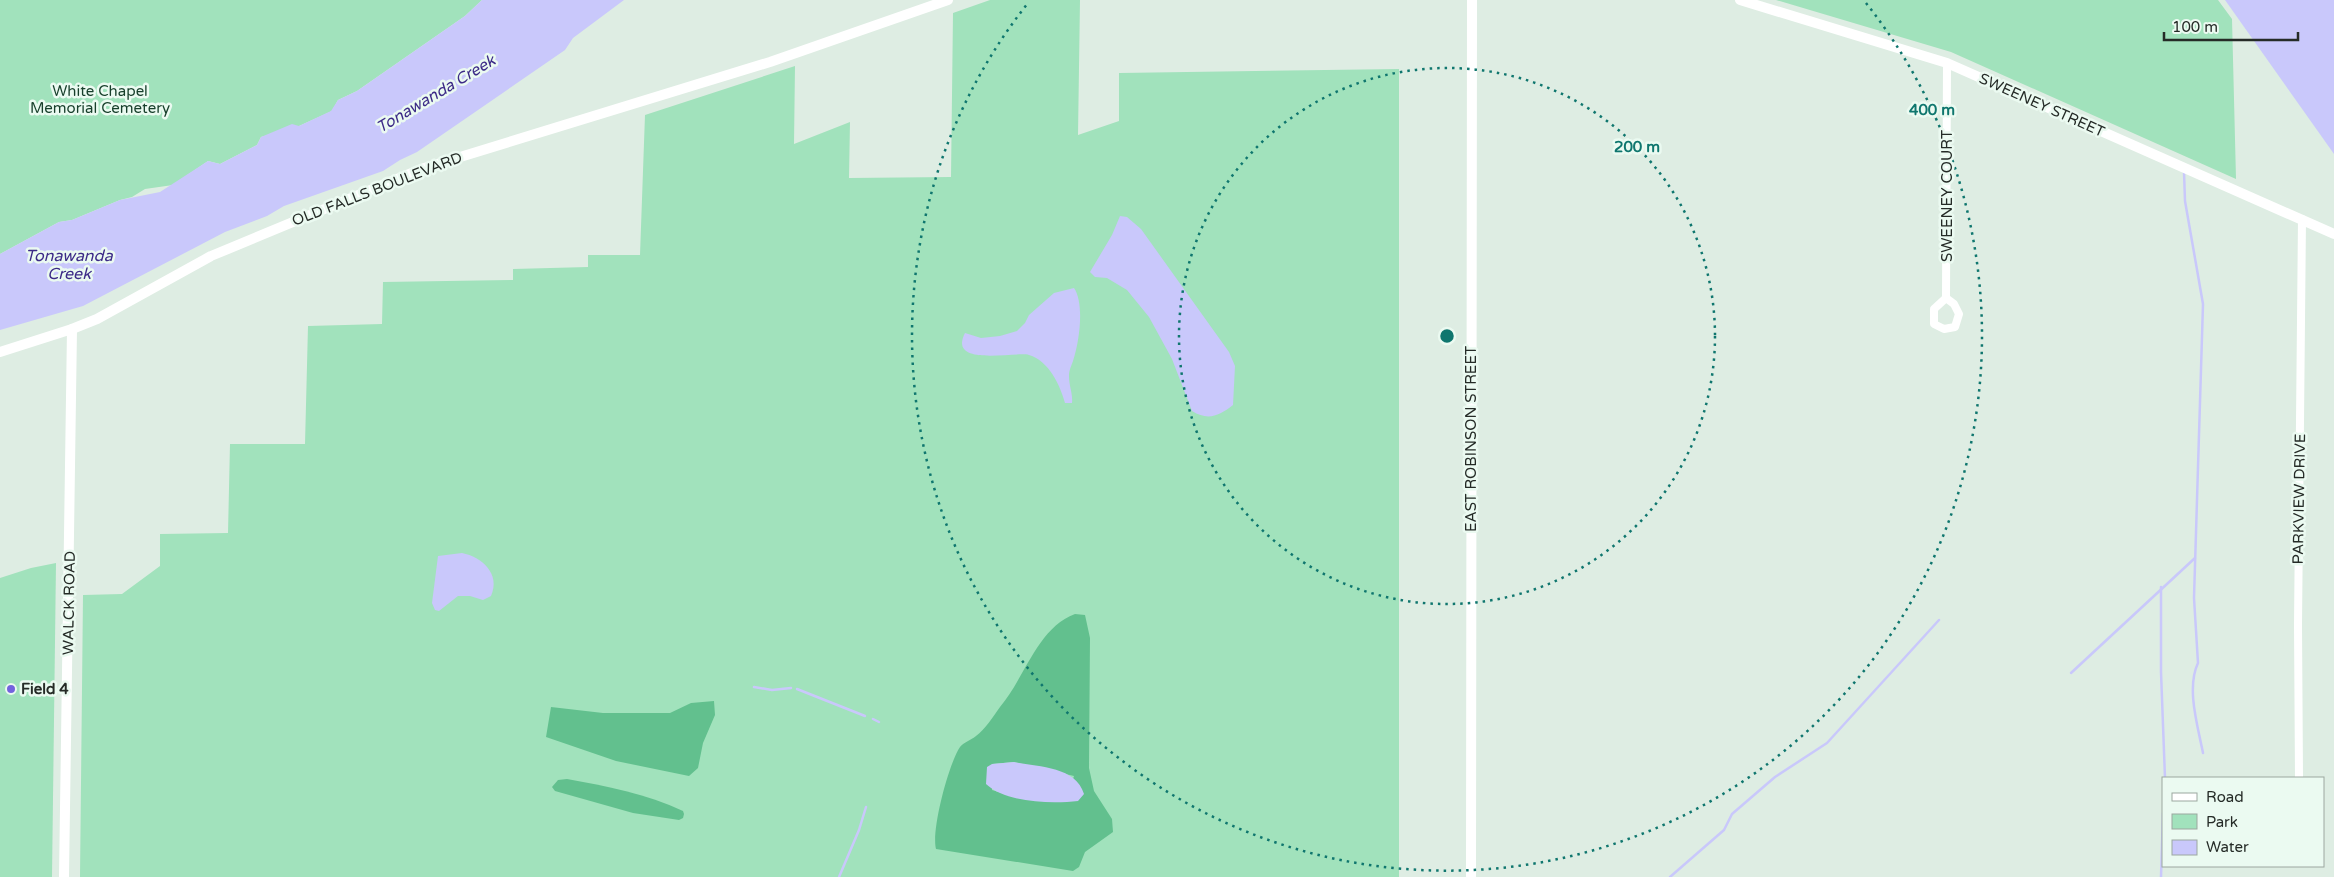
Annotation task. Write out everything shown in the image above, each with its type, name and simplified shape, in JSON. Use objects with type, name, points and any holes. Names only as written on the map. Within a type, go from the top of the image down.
[{"type":"street","name":"OLD FALLS BOULEVARD","points":[[0,352],[72,330],[125,304],[211,256],[421,169],[770,62],[948,0]]},
{"type":"street","name":"EAST ROBINSON STREET","points":[[1471,877],[1472,0]]},
{"type":"street","name":"SWEENEY STREET","points":[[1740,0],[1947,63],[2334,234]]},
{"type":"street","name":"SWEENEY COURT","points":[[1946,298],[1947,63]]},
{"type":"street","name":"PARKVIEW DRIVE","points":[[2299,777],[2298,616],[2302,219]]},
{"type":"street","name":"WALCK ROAD","points":[[64,877],[72,330]]},
{"type":"green space","name":"White Chapel Memorial Cemetery","points":[[0,0],[482,0],[465,16],[357,91],[338,100],[332,111],[299,126],[261,137],[257,145],[220,164],[208,161],[173,185],[145,189],[132,197],[72,220],[59,222],[0,254]]},
{"type":"green space","points":[[990,0],[1080,0],[1078,135],[1119,121],[1119,73],[1399,69],[1399,877],[80,877],[83,595],[122,594],[160,566],[160,534],[228,533],[230,444],[305,444],[308,326],[382,324],[383,282],[513,280],[513,269],[588,267],[588,255],[640,255],[645,115],[795,66],[794,144],[850,122],[849,178],[951,177],[953,13]]},
{"type":"green space","points":[[1776,0],[2218,0],[2232,19],[2236,179],[1951,52]]},
{"type":"green space","points":[[56,563],[52,877],[0,877],[0,578],[31,568]]},
{"type":"green space","points":[[1075,614],[1085,615],[1090,638],[1089,768],[1094,791],[1112,819],[1113,832],[1085,852],[1079,867],[1073,871],[936,849],[938,813],[946,781],[960,747],[976,736],[989,723],[1009,695],[1041,642],[1062,621]],"holes":[[[1014,762],[1074,776],[1065,802],[1028,799],[992,790],[992,764]]]},
{"type":"green space","points":[[714,701],[715,715],[703,743],[698,768],[689,776],[616,761],[546,737],[551,707],[603,713],[670,713],[691,703]]},
{"type":"green space","points":[[567,779],[641,795],[683,811],[683,818],[679,820],[633,813],[555,791],[552,787],[558,780]]},
{"type":"water","name":"Tonawanda Creek","points":[[482,0],[624,0],[573,38],[565,50],[417,152],[383,171],[284,206],[267,216],[225,232],[83,306],[0,330],[0,254],[59,222],[72,220],[120,200],[160,192],[208,161],[220,164],[257,145],[261,137],[292,124],[299,126],[331,111],[338,100],[357,91],[465,16]]},
{"type":"water","points":[[2225,0],[2334,0],[2334,154]]},
{"type":"water","points":[[1120,216],[1127,217],[1141,229],[1229,352],[1235,366],[1233,405],[1223,412],[1213,416],[1203,416],[1192,411],[1172,359],[1149,317],[1127,290],[1107,278],[1095,277],[1090,272],[1112,235]]},
{"type":"water","points":[[1074,288],[1079,304],[1080,324],[1069,374],[1072,403],[1065,403],[1053,374],[1036,358],[1022,354],[985,356],[974,354],[966,351],[962,344],[965,333],[981,338],[1000,336],[1017,331],[1025,323],[1029,315],[1054,293]]},
{"type":"water","points":[[462,553],[476,558],[488,568],[494,581],[491,596],[483,600],[470,596],[458,596],[439,611],[435,610],[432,603],[438,556]]},
{"type":"water","points":[[1014,762],[1055,769],[1065,773],[1080,785],[1084,794],[1078,801],[1030,801],[1005,795],[986,784],[987,767],[992,764]]},
{"type":"waterway","points":[[2184,172],[2185,201],[2203,304],[2194,598],[2198,663],[2193,684],[2194,708],[2203,753]]},
{"type":"waterway","points":[[2071,673],[2195,558]]},
{"type":"waterway","points":[[2161,587],[2161,672],[2165,777]]},
{"type":"waterway","points":[[1670,877],[1724,830],[1732,814],[1775,777],[1827,743],[1939,620]]},
{"type":"waterway","points":[[754,687],[772,690],[791,688]]},
{"type":"waterway","points":[[797,689],[865,716]]},
{"type":"waterway","points":[[873,719],[879,722]]},
{"type":"waterway","points":[[839,877],[859,830],[866,807]]},
{"type":"waterway","points":[[2161,877],[2162,845]]},
{"type":"place","name":"Field 4","points":[[11,689]]}]
